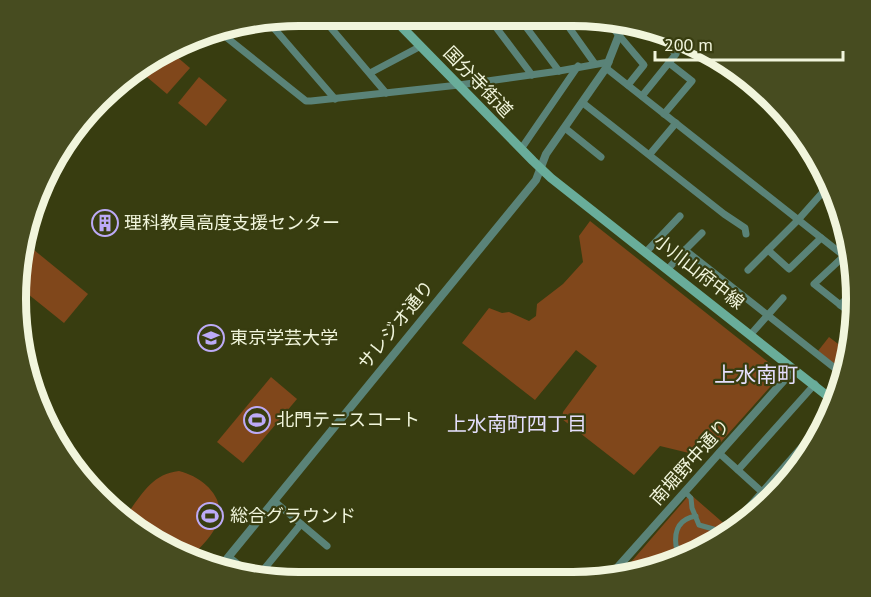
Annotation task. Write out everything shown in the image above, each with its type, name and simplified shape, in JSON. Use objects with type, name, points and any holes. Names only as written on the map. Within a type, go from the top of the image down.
[{"type":"main road","name":"国分寺街道","points":[[402,26],[542,169]]},
{"type":"main road","name":"小川山府中線","points":[[542,169],[828,395]]},
{"type":"street","points":[[329,26],[386,93]]},
{"type":"street","points":[[495,26],[532,75]]},
{"type":"street","points":[[525,26],[559,71]]},
{"type":"street","points":[[568,26],[595,64]]},
{"type":"street","points":[[274,27],[335,99]]},
{"type":"street","points":[[614,29],[644,66],[628,85]]},
{"type":"street","name":"サレジオ通り","points":[[226,561],[536,180],[546,154],[608,65],[620,30]]},
{"type":"street","points":[[225,36],[306,101],[459,85],[559,71],[578,66],[608,65],[628,85],[842,254]]},
{"type":"street","points":[[642,96],[676,54],[671,49],[675,45]]},
{"type":"street","points":[[370,73],[421,46]]},
{"type":"street","points":[[664,114],[692,81],[669,63]]},
{"type":"street","points":[[521,149],[578,66]]},
{"type":"street","points":[[583,103],[745,228],[746,234]]},
{"type":"street","points":[[650,154],[676,123]]},
{"type":"street","points":[[565,128],[601,157]]},
{"type":"street","points":[[748,270],[824,192]]},
{"type":"street","points":[[646,252],[681,216]]},
{"type":"street","points":[[668,269],[702,233]]},
{"type":"street","points":[[768,250],[789,269],[821,238]]},
{"type":"street","points":[[686,250],[836,369]]},
{"type":"street","points":[[843,261],[814,284],[845,309]]},
{"type":"street","points":[[752,334],[783,298]]},
{"type":"street","points":[[840,305],[846,299]]},
{"type":"street","name":"南堀野中通り","points":[[623,567],[685,492],[794,369]]},
{"type":"street","points":[[738,470],[815,384]]},
{"type":"street","points":[[748,508],[799,449]]},
{"type":"street","points":[[719,453],[762,492]]},
{"type":"street","points":[[685,492],[692,498],[692,508],[699,525],[717,530]]},
{"type":"street","points":[[274,501],[327,546]]},
{"type":"street","points":[[679,550],[676,546],[676,532],[683,520],[696,516]]},
{"type":"street","points":[[264,569],[301,524]]},
{"type":"street","points":[[229,557],[238,564]]},
{"type":"shaded area","points":[[175,55],[190,68],[167,94],[144,74]]},
{"type":"shaded area","points":[[199,77],[227,100],[206,126],[178,103]]},
{"type":"shaded area","points":[[590,221],[777,369],[778,378],[721,442],[717,439],[707,449],[698,442],[689,453],[660,446],[634,475],[562,419],[563,412],[597,366],[576,350],[535,400],[462,343],[489,308],[502,313],[509,312],[529,321],[536,316],[537,304],[563,284],[583,262],[579,236]]},
{"type":"shaded area","points":[[31,247],[88,294],[64,323],[26,292]]},
{"type":"shaded area","points":[[829,337],[841,346],[837,366],[818,351]]},
{"type":"shaded area","name":"北門テニスコート","points":[[271,377],[297,399],[243,463],[217,442]]},
{"type":"shaded area","points":[[179,471],[197,478],[216,498],[219,516],[216,526],[196,552],[162,535],[129,512],[154,481],[169,473]]},
{"type":"shaded area","points":[[690,494],[725,524],[677,551],[628,566]]},
{"type":"place","name":"理科教員高度支援センター","points":[[105,223]]},
{"type":"place","name":"東京学芸大学","points":[[211,338]]},
{"type":"place","name":"北門テニスコート","points":[[257,420]]},
{"type":"place","name":"総合グラウンド","points":[[210,516]]},
{"type":"district","name":"上水南町","points":[[756,375]]},
{"type":"district","name":"上水南町四丁目","points":[[517,424]]}]
